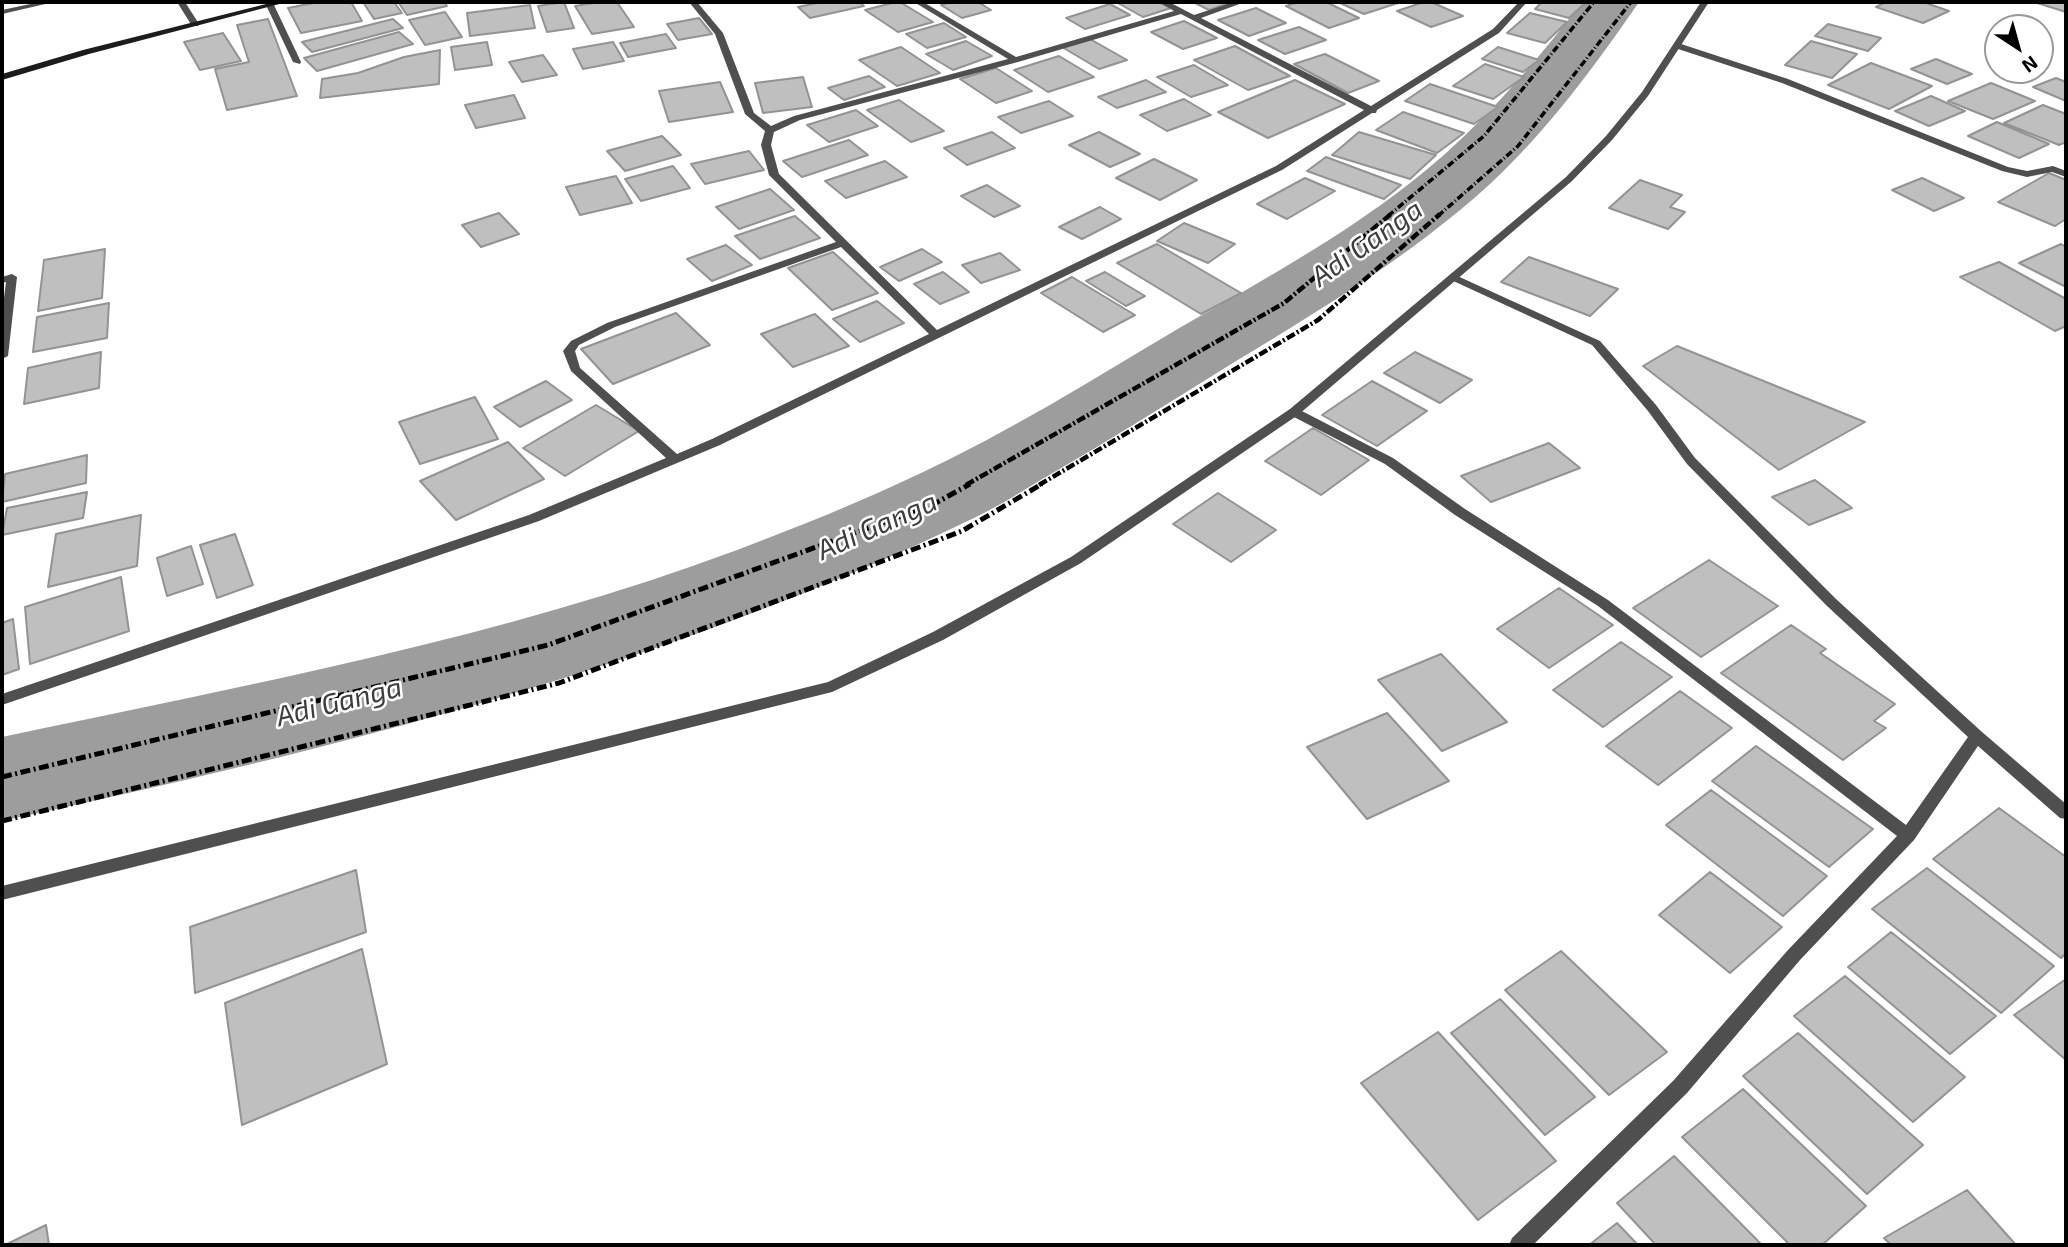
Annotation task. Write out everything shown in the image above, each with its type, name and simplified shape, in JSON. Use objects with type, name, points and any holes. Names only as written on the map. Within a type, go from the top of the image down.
[{"type":"main road","points":[[2,77],[283,2]]},
{"type":"street","points":[[2,12],[50,2]]},
{"type":"street","points":[[181,2],[195,24]]},
{"type":"street","points":[[693,2],[719,33],[750,114],[771,130]]},
{"type":"street","points":[[918,2],[1015,60]]},
{"type":"street","points":[[1163,2],[1373,111]]},
{"type":"street","points":[[1193,18],[1241,2]]},
{"type":"street","points":[[2,700],[534,518],[675,459],[937,336],[1279,168],[1496,32],[1523,2]]},
{"type":"street","points":[[2,893],[516,766],[680,722],[832,687],[938,636],[1076,560],[1294,412],[1569,179],[1609,138],[1645,94],[1704,2]]},
{"type":"street","points":[[270,5],[297,62]]},
{"type":"street","points":[[937,336],[842,243],[828,225],[774,175],[766,145],[771,130],[797,118],[1015,60],[1180,12]]},
{"type":"street","points":[[1678,46],[1785,81],[2005,169],[2027,174],[2053,169],[2066,163]]},
{"type":"street","points":[[2053,169],[2066,174]]},
{"type":"street","points":[[675,459],[575,369],[569,351],[575,342],[611,325],[842,243]]},
{"type":"street","points":[[2,279],[12,277],[2,356]]},
{"type":"street","points":[[1453,277],[1596,343],[1652,408],[1691,461],[1831,602],[1977,736],[2066,813]]},
{"type":"street","points":[[1294,412],[1389,461],[1460,512],[1603,603],[1908,835]]},
{"type":"street","points":[[1519,1245],[1680,1087],[1794,955],[1908,835],[1977,736]]},
{"type":"building","points":[[319,2],[351,2],[362,21],[301,33],[288,8]]},
{"type":"building","points":[[363,2],[394,2],[402,13],[374,19]]},
{"type":"building","points":[[398,2],[444,2],[447,6],[407,15]]},
{"type":"building","points":[[564,2],[574,28],[547,32],[538,6]]},
{"type":"building","points":[[617,2],[634,27],[592,34],[575,6]]},
{"type":"building","points":[[822,2],[859,2],[864,6],[810,18],[798,7]]},
{"type":"building","points":[[896,2],[933,22],[898,32],[865,10]]},
{"type":"building","points":[[951,2],[978,2],[991,10],[962,18],[941,5]]},
{"type":"building","points":[[1116,2],[1158,2],[1171,8],[1143,17]]},
{"type":"building","points":[[1193,2],[1233,2],[1209,10]]},
{"type":"building","points":[[1299,2],[1326,2],[1359,18],[1329,28],[1286,6]]},
{"type":"building","points":[[1338,2],[1401,2],[1364,14]]},
{"type":"building","points":[[1431,2],[1463,16],[1431,27],[1397,11]]},
{"type":"building","points":[[1542,2],[1586,2],[1569,18],[1535,9]]},
{"type":"building","points":[[1886,2],[1923,2],[1949,11],[1923,23],[1876,7]]},
{"type":"building","points":[[2034,2],[2066,2],[2066,12]]},
{"type":"building","points":[[1110,4],[1130,15],[1085,29],[1066,18]]},
{"type":"building","points":[[530,5],[535,28],[470,36],[467,13]]},
{"type":"building","points":[[1256,8],[1286,23],[1249,36],[1218,20]]},
{"type":"building","points":[[445,12],[462,37],[425,45],[409,20]]},
{"type":"building","points":[[1530,13],[1567,22],[1545,43],[1507,33]]},
{"type":"building","points":[[699,18],[712,34],[678,40],[667,24]]},
{"type":"building","points":[[268,19],[297,96],[227,110],[215,69],[249,62],[237,25]]},
{"type":"building","points":[[393,19],[403,28],[312,52],[302,42]]},
{"type":"building","points":[[1184,21],[1217,38],[1183,49],[1151,32]]},
{"type":"building","points":[[944,23],[966,37],[927,48],[906,34]]},
{"type":"building","points":[[1828,24],[1881,38],[1868,51],[1815,36]]},
{"type":"building","points":[[1299,27],[1326,40],[1285,54],[1258,40]]},
{"type":"building","points":[[399,32],[413,44],[317,71],[304,58]]},
{"type":"building","points":[[223,33],[241,61],[200,70],[184,42]]},
{"type":"building","points":[[666,34],[676,48],[628,57],[620,43]]},
{"type":"building","points":[[1090,39],[1127,60],[1099,69],[1062,47]]},
{"type":"building","points":[[966,41],[992,56],[953,70],[926,54]]},
{"type":"building","points":[[1811,41],[1857,54],[1832,78],[1785,65]]},
{"type":"building","points":[[487,42],[492,65],[455,70],[451,47]]},
{"type":"building","points":[[613,42],[624,61],[583,69],[573,49]]},
{"type":"building","points":[[1235,46],[1290,76],[1248,90],[1194,60]]},
{"type":"building","points":[[901,47],[940,73],[897,86],[859,60]]},
{"type":"building","points":[[1498,47],[1539,60],[1523,72],[1482,59]]},
{"type":"building","points":[[440,50],[439,84],[320,98],[322,79],[358,73],[404,57]]},
{"type":"building","points":[[1325,54],[1379,81],[1348,93],[1294,64]]},
{"type":"building","points":[[543,55],[557,75],[522,82],[509,62]]},
{"type":"building","points":[[1059,56],[1094,77],[1048,92],[1014,70]]},
{"type":"building","points":[[1936,59],[1972,74],[1947,84],[1911,69]]},
{"type":"building","points":[[1871,63],[1932,86],[1889,109],[1828,85]]},
{"type":"building","points":[[1485,64],[1524,77],[1493,99],[1453,86]]},
{"type":"building","points":[[1194,65],[1228,85],[1191,97],[1157,77]]},
{"type":"building","points":[[996,68],[1032,91],[996,103],[960,79]]},
{"type":"building","points":[[869,76],[885,87],[844,100],[828,88]]},
{"type":"building","points":[[803,77],[812,107],[763,113],[755,83]]},
{"type":"building","points":[[2054,79],[2066,82],[2066,101],[2033,87],[2054,84]]},
{"type":"building","points":[[1146,80],[1166,92],[1117,108],[1098,97]]},
{"type":"building","points":[[1295,80],[1345,104],[1268,138],[1218,112]]},
{"type":"building","points":[[720,82],[733,112],[669,122],[659,91]]},
{"type":"building","points":[[1430,84],[1498,107],[1474,124],[1405,101]]},
{"type":"building","points":[[1993,84],[2035,101],[1993,119],[1948,101]]},
{"type":"building","points":[[514,95],[525,118],[476,128],[465,105]]},
{"type":"building","points":[[1931,96],[1965,111],[1929,126],[1895,111]]},
{"type":"building","points":[[1184,99],[1211,115],[1167,131],[1140,115]]},
{"type":"building","points":[[899,100],[944,131],[911,142],[867,110]]},
{"type":"building","points":[[1049,101],[1073,116],[1021,133],[998,117]]},
{"type":"building","points":[[2043,105],[2066,114],[2066,142],[2059,145],[2004,123]]},
{"type":"building","points":[[856,110],[878,126],[829,142],[807,125]]},
{"type":"building","points":[[1403,112],[1464,133],[1437,153],[1376,130]]},
{"type":"building","points":[[1997,122],[2049,144],[2019,158],[1968,136]]},
{"type":"building","points":[[992,132],[1015,148],[967,165],[944,148]]},
{"type":"building","points":[[1099,132],[1140,154],[1110,167],[1069,145]]},
{"type":"building","points":[[1359,132],[1436,155],[1410,179],[1332,155]]},
{"type":"building","points":[[662,136],[681,155],[625,171],[607,151]]},
{"type":"building","points":[[849,140],[868,155],[802,177],[783,161]]},
{"type":"building","points":[[749,151],[764,170],[705,184],[691,164]]},
{"type":"building","points":[[1326,157],[1401,185],[1384,199],[1307,171]]},
{"type":"building","points":[[1154,159],[1197,180],[1160,200],[1116,178]]},
{"type":"building","points":[[885,161],[907,177],[846,198],[825,181]]},
{"type":"building","points":[[673,166],[690,188],[641,201],[625,179]]},
{"type":"building","points":[[2049,173],[2066,180],[2066,219],[2055,226],[1998,202]]},
{"type":"building","points":[[616,176],[632,203],[580,215],[566,187]]},
{"type":"building","points":[[1305,178],[1335,191],[1287,219],[1257,204]]},
{"type":"building","points":[[1922,178],[1964,198],[1934,211],[1892,190]]},
{"type":"building","points":[[1640,180],[1682,195],[1670,207],[1685,212],[1668,229],[1609,208]]},
{"type":"building","points":[[987,185],[1020,206],[994,217],[961,196]]},
{"type":"building","points":[[770,189],[794,210],[739,229],[716,207]]},
{"type":"building","points":[[1100,207],[1121,219],[1082,239],[1059,227]]},
{"type":"building","points":[[499,213],[519,234],[481,247],[462,225]]},
{"type":"building","points":[[795,216],[820,238],[760,259],[735,236]]},
{"type":"building","points":[[1184,223],[1235,244],[1208,263],[1157,241]]},
{"type":"building","points":[[1157,244],[1241,293],[1201,314],[1117,263]]},
{"type":"building","points":[[2061,244],[2066,247],[2066,287],[2019,263]]},
{"type":"building","points":[[726,245],[752,265],[712,281],[687,259]]},
{"type":"building","points":[[105,249],[102,298],[38,311],[44,260]]},
{"type":"building","points":[[922,249],[942,262],[899,281],[880,267]]},
{"type":"building","points":[[833,252],[878,293],[832,310],[788,268]]},
{"type":"building","points":[[1000,253],[1020,270],[981,283],[962,265]]},
{"type":"building","points":[[1529,257],[1618,289],[1590,316],[1501,282]]},
{"type":"building","points":[[1999,262],[2066,299],[2066,326],[2055,331],[1960,277]]},
{"type":"building","points":[[943,272],[969,292],[940,304],[914,284]]},
{"type":"building","points":[[1105,272],[1145,296],[1126,306],[1086,281]]},
{"type":"building","points":[[1072,277],[1135,315],[1103,332],[1041,293]]},
{"type":"building","points":[[877,301],[904,323],[860,342],[833,319]]},
{"type":"building","points":[[109,303],[107,338],[33,352],[37,317]]},
{"type":"building","points":[[676,313],[710,345],[613,384],[581,349]]},
{"type":"building","points":[[815,314],[849,346],[793,367],[761,334]]},
{"type":"building","points":[[1677,346],[1865,422],[1779,470],[1643,366]]},
{"type":"building","points":[[101,352],[99,388],[24,404],[28,368]]},
{"type":"building","points":[[1415,352],[1472,380],[1440,403],[1384,373]]},
{"type":"building","points":[[546,381],[572,400],[520,427],[494,407]]},
{"type":"building","points":[[1372,381],[1427,411],[1377,446],[1322,415]]},
{"type":"building","points":[[475,397],[498,439],[420,464],[399,422]]},
{"type":"building","points":[[596,405],[639,431],[565,476],[523,448]]},
{"type":"building","points":[[1313,428],[1369,460],[1321,495],[1265,461]]},
{"type":"building","points":[[508,442],[544,479],[456,520],[420,481]]},
{"type":"building","points":[[1549,443],[1580,468],[1491,502],[1461,476]]},
{"type":"building","points":[[87,455],[86,483],[2,502],[5,474]]},
{"type":"building","points":[[1815,480],[1852,508],[1809,525],[1772,497]]},
{"type":"building","points":[[87,492],[83,518],[2,535],[7,508]]},
{"type":"building","points":[[1218,493],[1276,530],[1231,562],[1173,524]]},
{"type":"building","points":[[141,515],[137,566],[48,587],[56,534]]},
{"type":"building","points":[[235,534],[253,585],[217,598],[200,545]]},
{"type":"building","points":[[191,546],[203,584],[167,596],[157,558]]},
{"type":"building","points":[[1709,560],[1778,606],[1701,657],[1633,608]]},
{"type":"building","points":[[121,577],[129,631],[30,664],[25,607]]},
{"type":"building","points":[[1559,588],[1613,625],[1549,668],[1497,629]]},
{"type":"building","points":[[13,619],[19,669],[2,675],[2,623]]},
{"type":"building","points":[[1791,625],[1826,649],[1820,653],[1895,704],[1874,721],[1886,728],[1843,760],[1721,673]]},
{"type":"building","points":[[1621,642],[1672,677],[1603,727],[1553,690]]},
{"type":"building","points":[[1441,654],[1507,722],[1442,751],[1378,680]]},
{"type":"building","points":[[1680,691],[1732,728],[1658,785],[1606,746]]},
{"type":"building","points":[[1387,713],[1449,781],[1367,819],[1307,747]]},
{"type":"building","points":[[1756,746],[1873,829],[1829,867],[1712,781]]},
{"type":"building","points":[[1711,790],[1827,876],[1783,916],[1666,825]]},
{"type":"building","points":[[1999,808],[2066,857],[2066,953],[2061,958],[1933,859]]},
{"type":"building","points":[[1927,868],[2054,966],[2001,1013],[1872,909]]},
{"type":"building","points":[[356,870],[366,932],[195,993],[190,927]]},
{"type":"building","points":[[1710,872],[1782,927],[1730,973],[1659,915]]},
{"type":"building","points":[[1891,932],[1996,1016],[1950,1054],[1848,967]]},
{"type":"building","points":[[362,949],[387,1064],[242,1125],[225,1003]]},
{"type":"building","points":[[1561,951],[1667,1052],[1609,1095],[1505,990]]},
{"type":"building","points":[[1845,976],[1965,1077],[1913,1122],[1794,1016]]},
{"type":"building","points":[[2066,979],[2066,1060],[2014,1015]]},
{"type":"building","points":[[1500,999],[1595,1097],[1545,1135],[1451,1033]]},
{"type":"building","points":[[1438,1032],[1556,1161],[1478,1220],[1361,1083]]},
{"type":"building","points":[[1798,1033],[1923,1145],[1867,1194],[1743,1076]]},
{"type":"building","points":[[1743,1089],[1866,1206],[1822,1245],[1790,1245],[1682,1137]]},
{"type":"building","points":[[1674,1156],[1762,1245],[1656,1245],[1617,1203]]},
{"type":"building","points":[[1967,1190],[2016,1245],[1891,1245],[1884,1238]]},
{"type":"building","points":[[1617,1223],[1638,1245],[1589,1245]]},
{"type":"building","points":[[46,1225],[49,1245],[5,1245]]},
{"type":"waterway","name":"Adi Ganga","points":[[2,779],[307,712],[578,638],[770,573],[951,494],[1097,412],[1335,268],[1398,223],[1466,170],[1514,122],[1571,56],[1611,2]]},
{"type":"railway","points":[[1388,216],[1484,136],[1594,2]]},
{"type":"railway","points":[[1438,216],[1518,146],[1631,2]]},
{"type":"railway","points":[[966,485],[1284,303],[1391,214]]},
{"type":"railway","points":[[1039,485],[1318,320],[1440,214]]},
{"type":"railway","points":[[2,777],[548,645],[934,504],[970,484]]},
{"type":"railway","points":[[2,821],[559,683],[962,531],[1042,484]]}]
